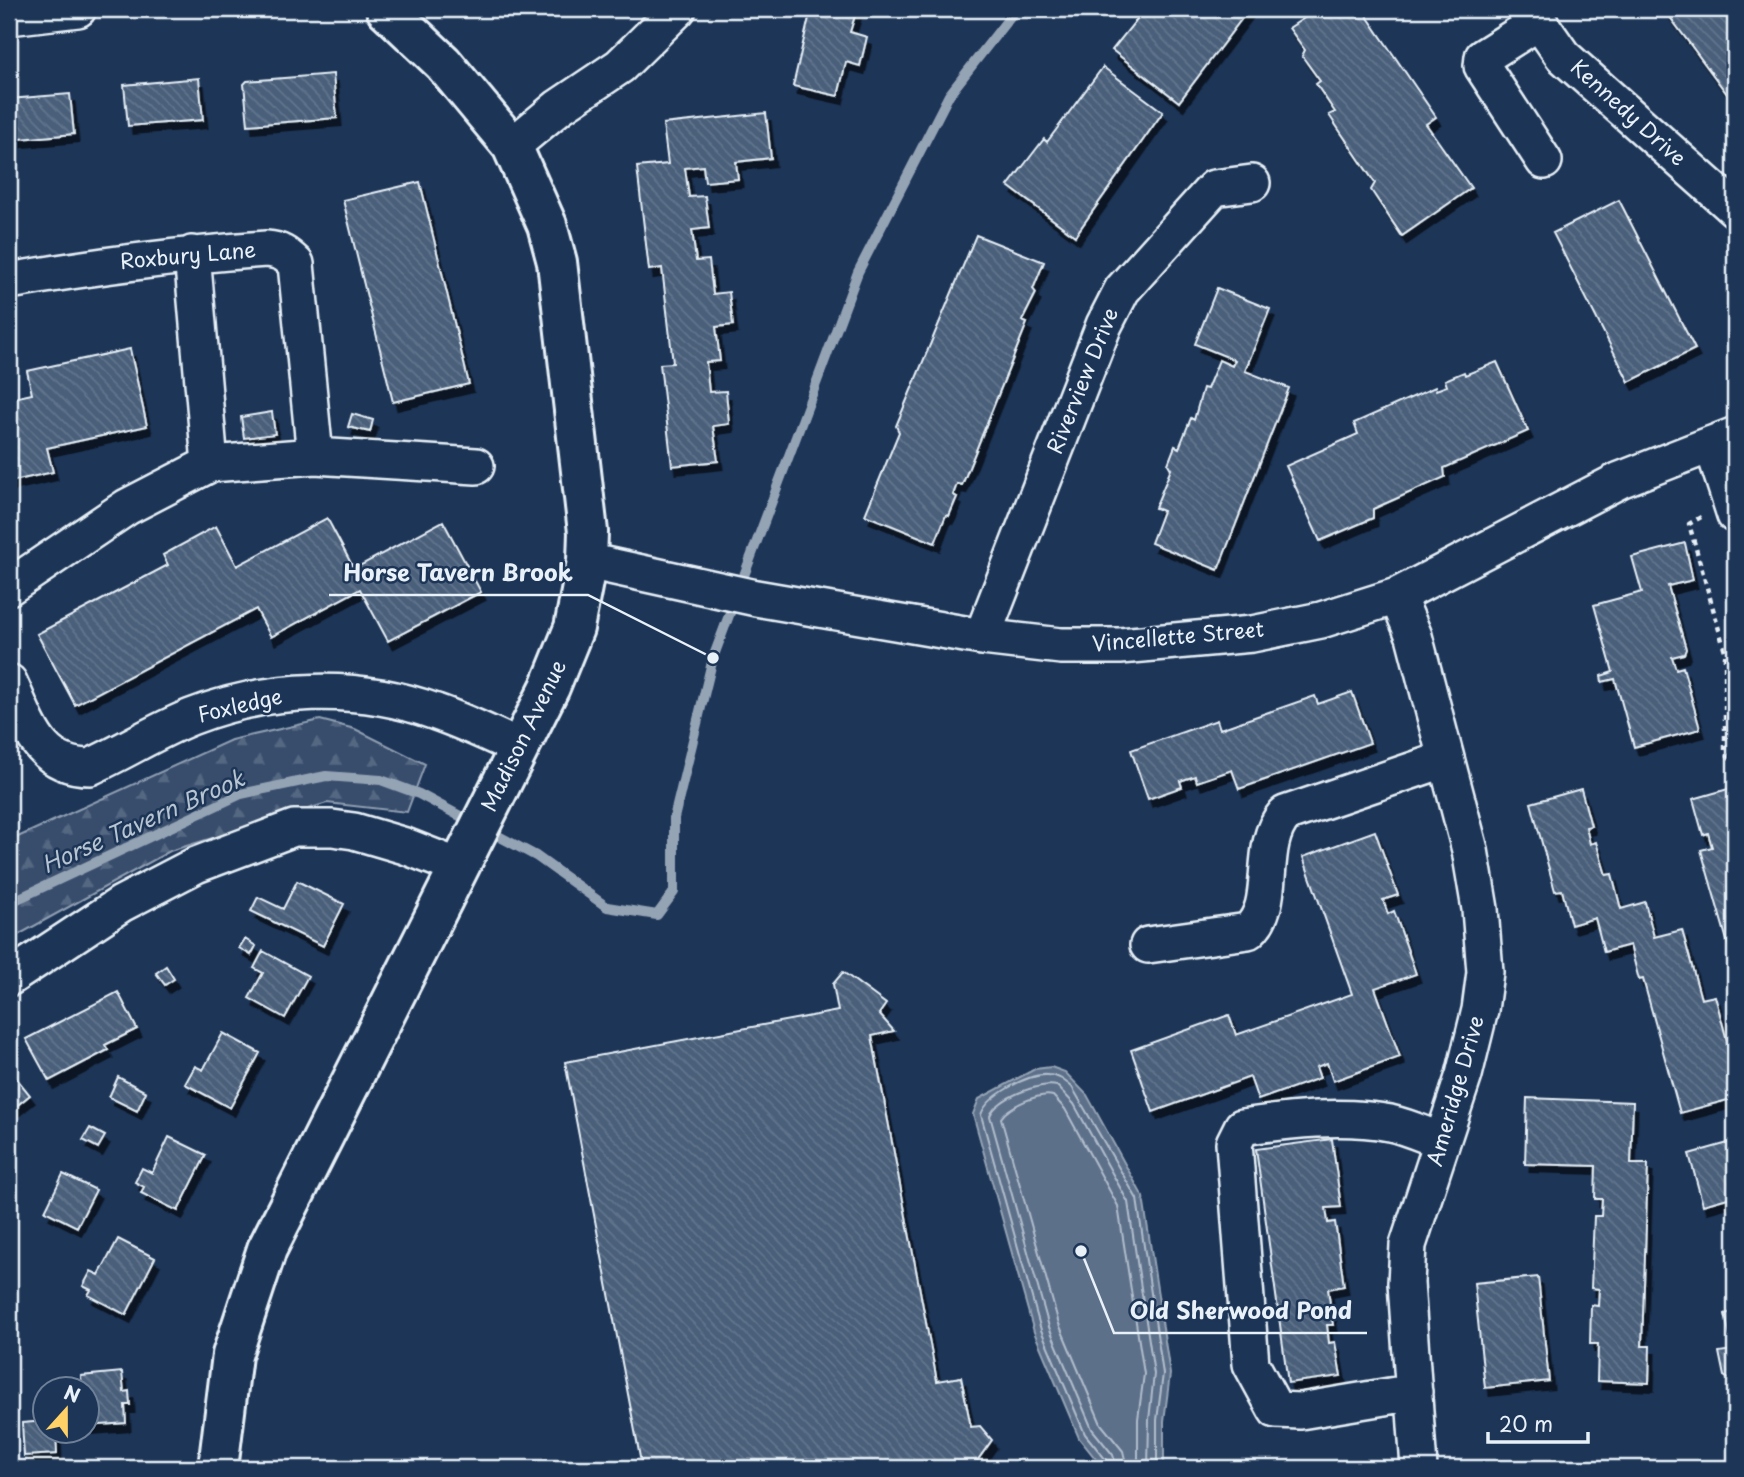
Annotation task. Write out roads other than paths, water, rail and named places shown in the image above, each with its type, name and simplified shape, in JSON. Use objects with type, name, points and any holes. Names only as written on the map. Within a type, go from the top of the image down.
[{"type":"main road","name":"Madison Avenue","points":[[218,1468],[232,1355],[267,1249],[565,654],[574,628],[587,561],[587,504],[557,262],[547,225],[512,146],[443,64],[386,9]]},
{"type":"street","points":[[9,17],[78,9]]},
{"type":"street","points":[[512,146],[559,107],[620,66],[678,9]]},
{"type":"street","points":[[1533,16],[1483,57],[1482,66],[1544,162]]},
{"type":"street","name":"Kennedy Drive","points":[[1533,16],[1563,56],[1735,209]]},
{"type":"street","name":"Riverview Drive","points":[[982,637],[1104,325],[1122,290],[1214,188],[1252,183]]},
{"type":"street","name":"Roxbury Lane","points":[[9,281],[120,262],[192,254],[278,250],[296,264],[315,456]]},
{"type":"street","points":[[192,254],[210,464]]},
{"type":"street","points":[[1721,513],[1724,440]]},
{"type":"street","name":"Vincellette Street","points":[[587,561],[756,598],[982,637],[1060,646],[1169,642],[1252,634],[1321,620],[1397,596],[1620,480],[1724,440]]},
{"type":"street","points":[[9,587],[127,507],[210,464],[315,456],[475,466]]},
{"type":"street","name":"Ameridge Drive","points":[[1397,596],[1414,636],[1470,850],[1480,909],[1485,972],[1480,1010],[1464,1075],[1408,1245],[1406,1283],[1419,1468]]},
{"type":"street","name":"Foxledge","points":[[9,682],[37,741],[49,755],[76,767],[90,766],[140,740],[212,710],[304,692],[337,692],[406,703],[434,711],[520,748]]},
{"type":"street","points":[[1148,945],[1248,930],[1256,924],[1263,911],[1269,840],[1275,825],[1285,814],[1446,759]]},
{"type":"street","points":[[9,978],[121,904],[196,865],[294,828],[354,831],[463,859]]},
{"type":"street","points":[[1414,1392],[1300,1412],[1276,1410],[1251,1364],[1234,1143],[1242,1127],[1276,1122],[1366,1120],[1392,1124],[1442,1141]]},
{"type":"water","points":[[1051,1067],[1065,1072],[1087,1095],[1143,1197],[1170,1374],[1164,1421],[1164,1468],[1103,1468],[1079,1438],[1034,1332],[973,1114],[979,1099],[1035,1069]]},
{"type":"waterway","name":"Horse Tavern Brook","points":[[487,830],[536,856],[607,907],[657,915],[674,892],[674,818],[713,658],[858,272],[949,95],[1016,9]]},
{"type":"waterway","name":"Horse Tavern Brook","points":[[9,903],[241,794],[326,776],[381,780],[419,794],[473,823]]},
{"type":"place","name":"Horse Tavern Brook","points":[[713,658]]},
{"type":"place","name":"Old Sherwood Pond","points":[[1081,1251]]}]
